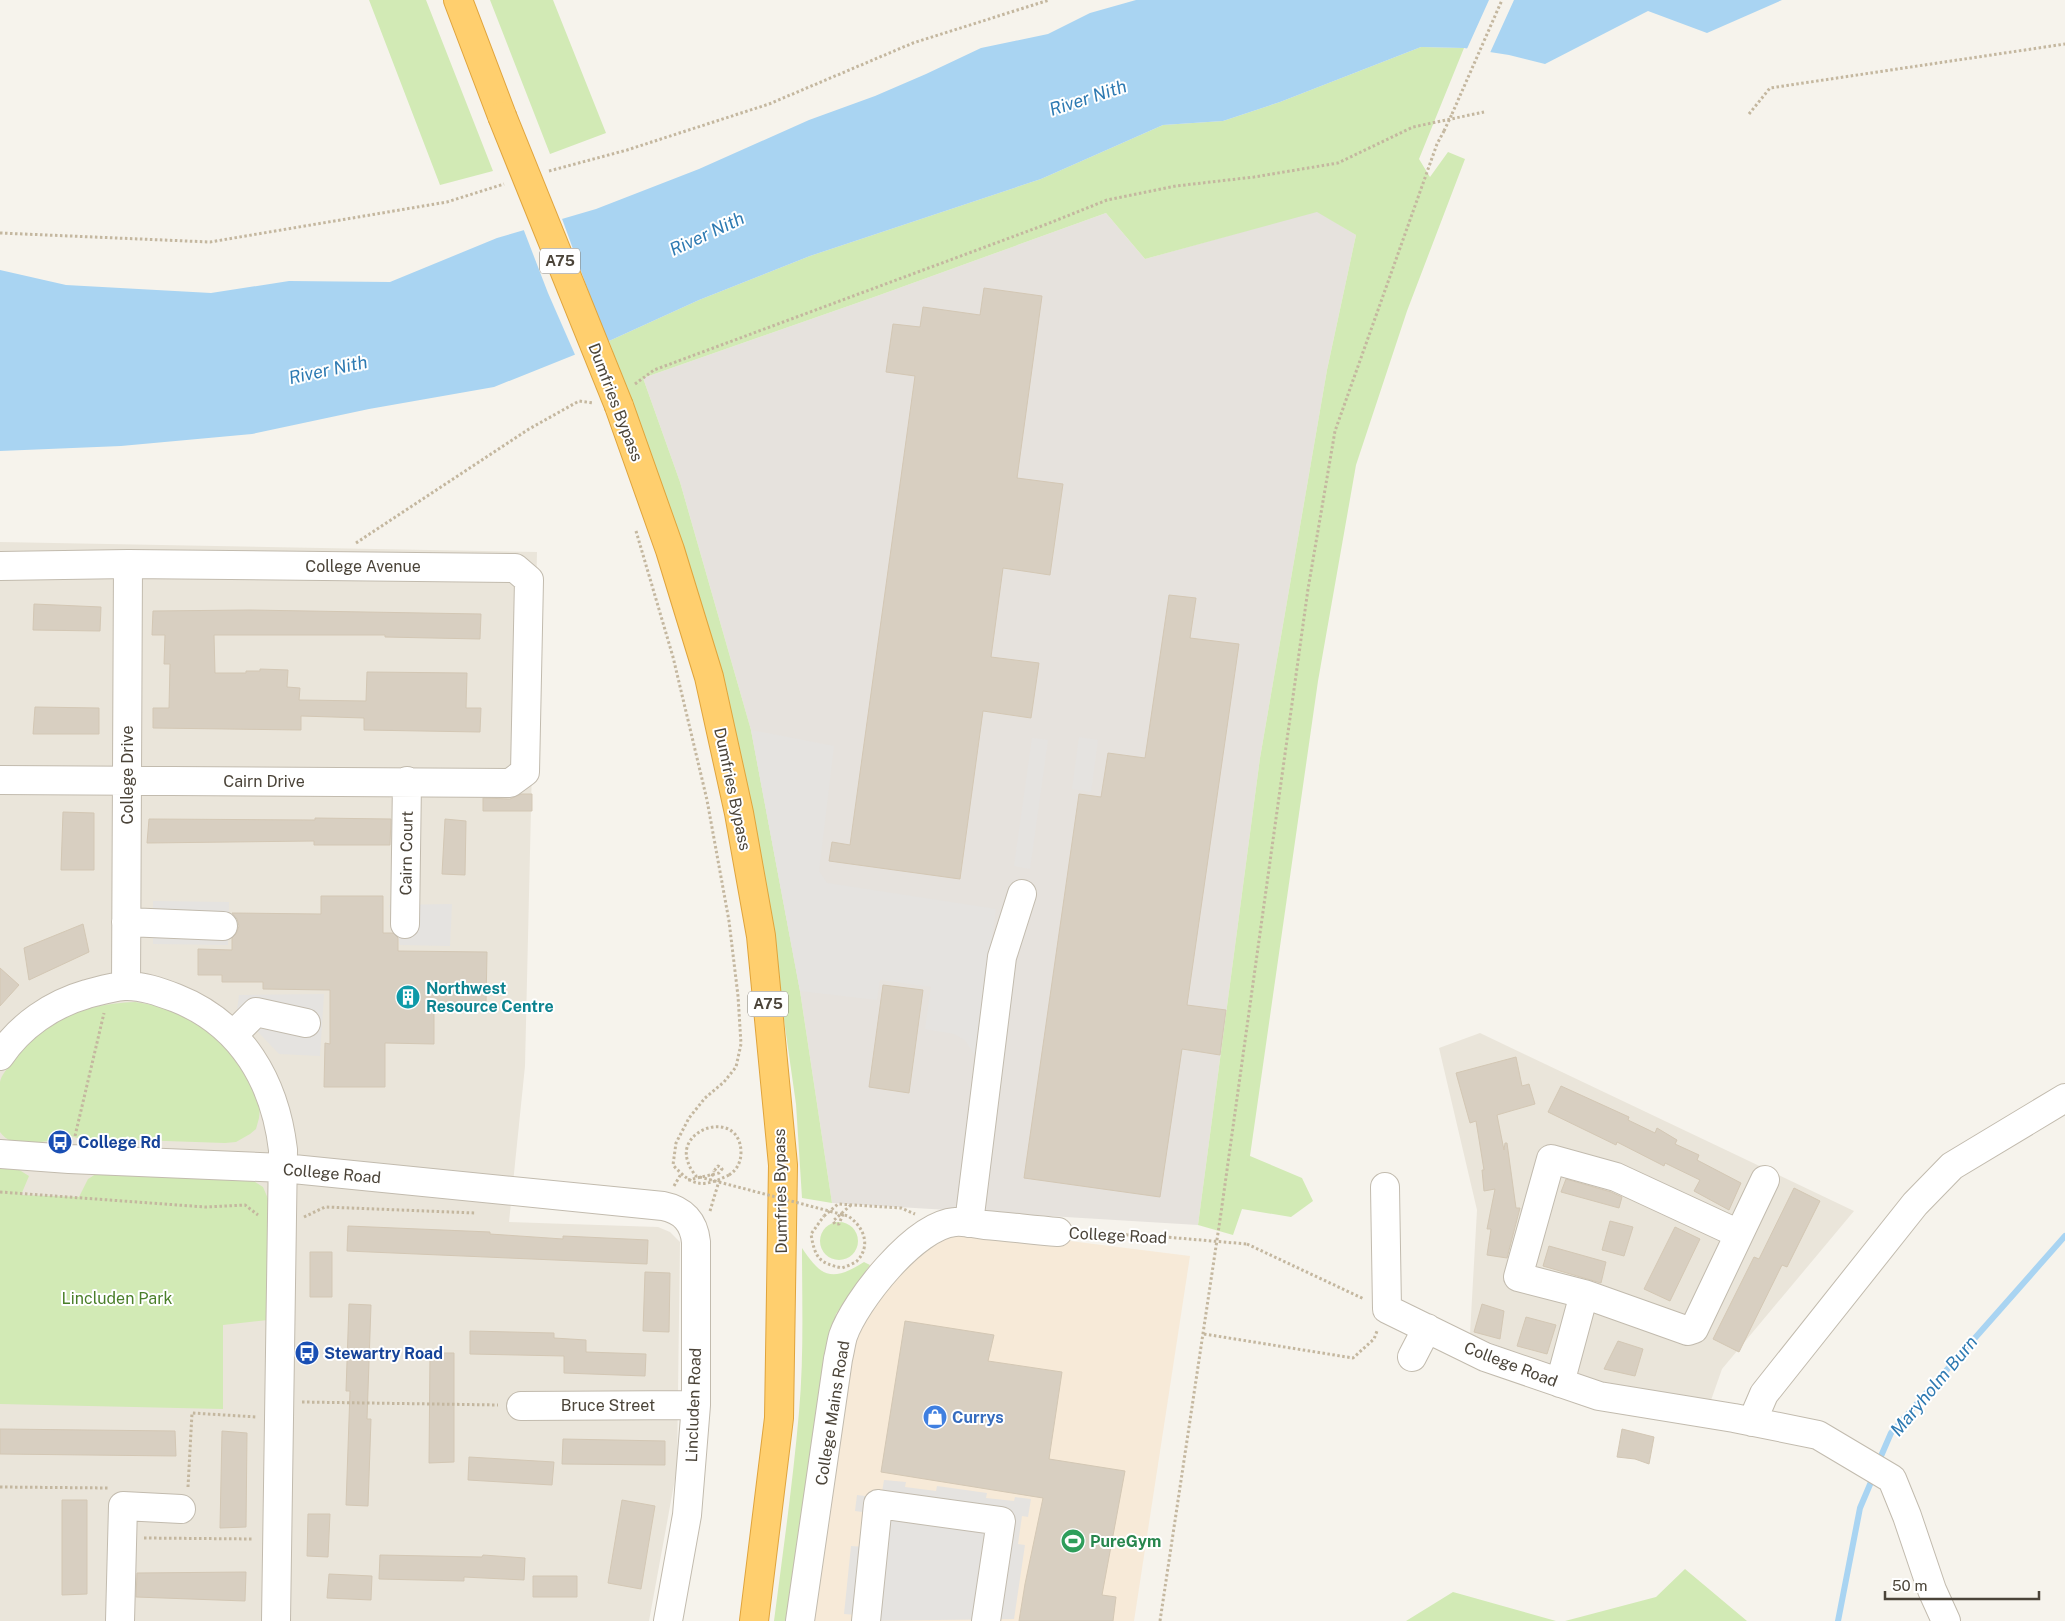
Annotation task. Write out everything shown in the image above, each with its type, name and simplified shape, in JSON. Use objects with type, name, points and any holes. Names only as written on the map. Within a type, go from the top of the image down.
[{"type":"highway","name":"Dumfries Bypass","points":[[458,0],[502,116],[617,398],[670,550],[709,677],[740,813],[761,936],[783,1165],[779,1418],[754,1621]]},
{"type":"street","name":"College Avenue","points":[[0,566],[128,564],[514,568],[529,580],[525,772]]},
{"type":"street","name":"College Drive","points":[[118,987],[126,922],[128,564]]},
{"type":"street","name":"Cairn Drive","points":[[0,780],[510,783],[525,772]]},
{"type":"street","name":"Cairn Court","points":[[405,924],[407,781]]},
{"type":"street","points":[[961,1223],[1002,957],[1022,894]]},
{"type":"street","points":[[126,922],[223,926]]},
{"type":"street","points":[[0,1056],[7,1045],[32,1021],[66,1000],[118,987],[152,990],[184,1001],[218,1022],[232,1035],[256,1064],[269,1090],[281,1132],[283,1168],[276,1621]]},
{"type":"street","points":[[232,1035],[256,1012],[306,1023]]},
{"type":"street","points":[[1752,1422],[1764,1394],[1921,1198],[1952,1166],[2065,1098]]},
{"type":"street","name":"College Road","points":[[0,1154],[69,1159],[283,1168],[662,1206]]},
{"type":"street","points":[[1739,1234],[1616,1177],[1551,1159],[1518,1277],[1584,1294],[1688,1331],[1694,1329],[1765,1180]]},
{"type":"street","points":[[1385,1187],[1387,1309]]},
{"type":"street","name":"Lincluden Road","points":[[662,1206],[682,1213],[689,1220],[696,1234],[696,1405],[687,1515],[668,1621]]},
{"type":"street","name":"College Road","points":[[961,1223],[1058,1232]]},
{"type":"street","name":"College Mains Road","points":[[800,1621],[843,1336],[872,1286],[891,1264],[912,1244],[931,1230],[961,1223]]},
{"type":"street","points":[[1560,1383],[1584,1294]]},
{"type":"street","name":"College Road","points":[[1387,1309],[1426,1328],[1474,1363],[1560,1383],[1599,1396],[1818,1435],[1892,1479],[1907,1516],[1932,1590],[1946,1621]]},
{"type":"street","points":[[1412,1357],[1426,1328]]},
{"type":"street","name":"Bruce Street","points":[[521,1406],[696,1405]]},
{"type":"street","points":[[866,1621],[878,1504],[1001,1521],[986,1621]]},
{"type":"street","points":[[120,1621],[123,1506],[181,1509]]},
{"type":"path","points":[[1160,1621],[1204,1334],[1308,589],[1335,431],[1437,144],[1502,0]]},
{"type":"path","points":[[1749,114],[1770,88],[2065,44]]},
{"type":"path","points":[[332,566],[360,539],[529,429],[579,401],[593,403],[617,398],[654,370],[963,256],[1107,200],[1176,186],[1254,177],[1338,163],[1413,127],[1484,112]]},
{"type":"path","points":[[634,525],[673,657],[707,800],[729,921],[742,1044],[736,1067],[724,1082],[704,1098],[689,1118],[676,1143],[673,1165],[680,1174],[698,1185],[708,1184],[729,1175],[734,1172],[741,1160],[741,1145],[733,1132],[723,1127],[708,1126],[696,1134],[688,1145],[687,1161],[696,1176],[710,1181],[843,1214],[857,1223],[864,1234],[864,1248],[856,1261],[842,1268],[826,1264],[814,1250],[811,1234],[824,1216],[838,1204],[901,1208],[919,1216]]},
{"type":"path","points":[[69,1159],[118,987]]},
{"type":"path","points":[[688,1180],[715,1172],[710,1181]]},
{"type":"path","points":[[0,1192],[205,1206],[245,1206],[282,1231],[295,1233],[303,1217],[325,1207],[484,1214]]},
{"type":"path","points":[[843,1214],[841,1221],[837,1224],[833,1222],[852,1204]]},
{"type":"path","name":"College Road","points":[[1058,1232],[1154,1236],[1247,1244],[1387,1309]]},
{"type":"path","points":[[1204,1334],[1353,1358],[1374,1339],[1387,1309]]},
{"type":"path","points":[[181,1509],[189,1484],[192,1413],[521,1406]]},
{"type":"path","points":[[0,1487],[116,1488]]},
{"type":"path","points":[[123,1537],[276,1540]]},
{"type":"shaded area","points":[[1317,211],[1356,235],[1327,370],[1260,758],[1198,1225],[832,1203],[800,991],[751,730],[680,482],[643,378],[1106,213],[1145,259]]},
{"type":"shaded area","points":[[0,542],[537,552],[525,1066],[509,1222],[658,1227],[670,1232],[680,1242],[677,1468],[649,1621],[0,1621]]},
{"type":"shaded area","points":[[751,730],[834,746],[819,871],[827,883],[996,909],[976,1057],[965,1040],[954,1034],[925,1029],[931,987],[880,980],[877,1000],[800,991]]},
{"type":"shaded area","points":[[1079,737],[1098,740],[1091,792],[1072,789]]},
{"type":"shaded area","points":[[1032,738],[1048,740],[1030,869],[1014,866]]},
{"type":"shaded area","points":[[153,901],[229,902],[228,945],[153,944]]},
{"type":"shaded area","points":[[452,904],[450,946],[400,945],[389,905]]},
{"type":"shaded area","points":[[324,994],[320,1056],[279,1054],[237,1010],[239,995]]},
{"type":"shaded area","points":[[1480,1033],[1854,1211],[1722,1369],[1710,1403],[1575,1378],[1470,1334],[1477,1210],[1439,1048]]},
{"type":"shaded area","points":[[911,1226],[997,1232],[1190,1256],[1134,1621],[788,1621],[822,1371],[836,1314],[870,1265]]},
{"type":"shaded area","points":[[884,1480],[906,1482],[905,1487],[936,1491],[937,1486],[987,1493],[986,1498],[1014,1501],[1015,1497],[1031,1499],[1028,1517],[1022,1516],[1018,1544],[1025,1545],[1014,1619],[857,1621],[857,1615],[844,1614],[851,1546],[865,1547],[869,1513],[855,1511],[857,1495],[881,1498]]},
{"type":"green space","points":[[369,0],[426,0],[493,171],[440,185]]},
{"type":"green space","points":[[490,0],[553,0],[606,133],[550,154]]},
{"type":"green space","points":[[1421,47],[1464,48],[1419,159],[1430,177],[1448,152],[1465,159],[1407,311],[1356,465],[1318,681],[1250,1156],[1302,1178],[1313,1201],[1291,1217],[1242,1209],[1233,1235],[1198,1225],[1260,758],[1327,370],[1356,235],[1317,212],[1145,259],[1106,213],[643,378],[680,482],[751,730],[800,991],[832,1203],[802,1198],[796,1104],[766,894],[664,503],[609,341],[699,300],[810,256],[1041,179],[1163,125],[1223,121],[1280,102]]},
{"type":"green space","points":[[135,1002],[159,1006],[198,1021],[238,1059],[256,1095],[260,1108],[256,1129],[236,1142],[225,1143],[77,1138],[71,1136],[49,1137],[48,1141],[22,1143],[10,1140],[0,1132],[0,1082],[5,1072],[24,1047],[36,1035],[50,1025],[82,1011],[99,1006]]},
{"type":"green space","name":"Lincluden Park","points":[[0,1163],[8,1163],[29,1176],[21,1195],[79,1197],[88,1179],[104,1169],[244,1175],[263,1187],[272,1208],[268,1320],[223,1325],[223,1409],[0,1404]]},
{"type":"green space","points":[[839,1222],[853,1227],[858,1241],[853,1255],[839,1260],[825,1255],[820,1241],[825,1227]]},
{"type":"green space","points":[[802,1248],[816,1266],[829,1274],[844,1272],[864,1262],[870,1265],[836,1314],[822,1371],[788,1621],[774,1621],[791,1490],[801,1392]]},
{"type":"green space","points":[[1685,1569],[1747,1621],[1565,1621],[1656,1597]]},
{"type":"green space","points":[[1453,1592],[1556,1621],[1406,1621]]},
{"type":"water","name":"River Nith","points":[[1136,0],[1782,0],[1707,33],[1648,11],[1545,64],[1509,55],[1464,48],[1421,47],[1280,102],[1223,121],[1163,125],[1041,179],[810,256],[699,300],[609,341],[494,387],[369,409],[252,434],[121,446],[0,451],[0,270],[66,285],[211,293],[289,281],[390,282],[497,238],[596,209],[699,169],[809,120],[875,96],[981,48],[1048,34],[1090,13]]},
{"type":"pier","points":[[1489,0],[1514,0],[1489,55],[1466,51]]},
{"type":"pier","points":[[561,216],[601,326],[610,344],[576,357],[548,293],[523,228]]},
{"type":"building","points":[[984,288],[1042,296],[1017,478],[1063,484],[1050,575],[1003,568],[991,657],[1039,663],[1031,718],[983,711],[960,879],[829,861],[832,842],[850,845],[915,376],[886,372],[893,324],[920,327],[923,307],[980,315]]},
{"type":"building","points":[[1169,595],[1196,598],[1190,638],[1239,644],[1187,1005],[1226,1010],[1220,1055],[1182,1049],[1160,1197],[1024,1178],[1079,794],[1101,797],[1108,753],[1145,758]]},
{"type":"building","points":[[34,604],[101,607],[100,631],[33,630]]},
{"type":"building","points":[[250,610],[481,614],[480,639],[385,637],[385,635],[214,635],[215,673],[246,673],[246,671],[260,671],[260,669],[288,670],[287,687],[300,688],[299,700],[366,701],[367,672],[467,673],[466,708],[481,708],[480,732],[364,730],[364,718],[301,716],[301,730],[153,728],[153,708],[169,708],[170,664],[164,664],[165,635],[152,635],[153,611]]},
{"type":"building","points":[[35,707],[99,708],[99,734],[33,734]]},
{"type":"building","points":[[521,794],[532,794],[532,811],[483,811],[483,798],[510,799]]},
{"type":"building","points":[[63,812],[94,813],[94,870],[61,870]]},
{"type":"building","points":[[315,818],[391,819],[390,845],[314,845],[314,841],[147,843],[149,819],[315,820]]},
{"type":"building","points":[[445,819],[466,821],[465,875],[442,874]]},
{"type":"building","name":"Northwest Resource Centre","points":[[321,896],[383,896],[383,933],[393,933],[398,938],[398,951],[487,952],[486,1004],[434,1004],[434,1044],[385,1043],[385,1087],[324,1087],[325,1043],[330,1044],[330,990],[263,989],[263,982],[222,982],[222,975],[198,975],[198,949],[232,950],[232,938],[239,926],[237,919],[232,913],[321,914]]},
{"type":"building","points":[[83,924],[89,952],[29,980],[24,948]]},
{"type":"building","points":[[0,968],[19,985],[0,1006]]},
{"type":"building","points":[[883,985],[923,990],[909,1093],[869,1087]]},
{"type":"building","points":[[1516,1057],[1522,1086],[1529,1084],[1535,1104],[1497,1115],[1504,1150],[1505,1143],[1507,1143],[1516,1208],[1520,1208],[1507,1258],[1487,1255],[1491,1229],[1487,1229],[1495,1189],[1484,1191],[1482,1170],[1484,1170],[1476,1121],[1470,1123],[1456,1073]]},
{"type":"building","points":[[1561,1086],[1629,1117],[1628,1120],[1655,1133],[1657,1128],[1677,1140],[1675,1144],[1699,1155],[1697,1160],[1741,1183],[1729,1210],[1694,1191],[1700,1180],[1665,1163],[1664,1166],[1617,1142],[1616,1145],[1548,1112]]},
{"type":"building","points":[[1566,1179],[1622,1197],[1619,1208],[1561,1192]]},
{"type":"building","points":[[1794,1188],[1820,1201],[1787,1267],[1782,1265],[1739,1352],[1713,1339],[1754,1257],[1759,1259]]},
{"type":"building","points":[[1610,1221],[1633,1227],[1624,1256],[1602,1250]]},
{"type":"building","points":[[348,1226],[490,1232],[490,1234],[563,1239],[563,1236],[648,1240],[647,1264],[347,1251]]},
{"type":"building","points":[[1675,1227],[1700,1239],[1670,1301],[1644,1289]]},
{"type":"building","points":[[1549,1246],[1606,1262],[1601,1283],[1543,1266]]},
{"type":"building","points":[[310,1252],[332,1252],[332,1297],[310,1297]]},
{"type":"building","points":[[645,1272],[670,1273],[669,1332],[643,1331]]},
{"type":"building","points":[[349,1304],[371,1305],[367,1419],[371,1419],[368,1506],[346,1505],[350,1391],[346,1391]]},
{"type":"building","points":[[1482,1304],[1504,1311],[1500,1339],[1474,1332]]},
{"type":"building","points":[[1526,1317],[1556,1325],[1547,1354],[1517,1346]]},
{"type":"building","points":[[905,1321],[994,1335],[988,1361],[1062,1372],[1049,1459],[1125,1471],[1102,1595],[1116,1597],[1113,1621],[1019,1621],[1043,1498],[881,1472]]},
{"type":"building","points":[[470,1331],[554,1333],[554,1338],[586,1340],[586,1352],[646,1354],[645,1376],[564,1373],[564,1356],[470,1354]]},
{"type":"building","points":[[1618,1341],[1643,1349],[1635,1376],[1604,1369]]},
{"type":"building","points":[[430,1353],[454,1353],[454,1462],[429,1463]]},
{"type":"building","points":[[0,1429],[175,1431],[176,1456],[0,1454]]},
{"type":"building","points":[[1622,1429],[1654,1437],[1649,1464],[1635,1459],[1617,1457]]},
{"type":"building","points":[[222,1431],[247,1433],[246,1527],[220,1528]]},
{"type":"building","points":[[563,1439],[665,1441],[665,1465],[562,1464]]},
{"type":"building","points":[[469,1457],[554,1462],[552,1485],[468,1480]]},
{"type":"building","points":[[62,1500],[87,1500],[87,1594],[62,1595]]},
{"type":"building","points":[[622,1500],[655,1506],[641,1589],[608,1583]]},
{"type":"building","points":[[308,1514],[330,1514],[328,1557],[307,1556]]},
{"type":"building","points":[[380,1555],[482,1557],[483,1555],[525,1558],[524,1580],[464,1577],[464,1581],[379,1579]]},
{"type":"building","points":[[246,1572],[245,1601],[136,1597],[137,1573]]},
{"type":"building","points":[[329,1574],[372,1576],[371,1600],[327,1598]]},
{"type":"building","points":[[533,1576],[577,1576],[577,1597],[533,1597]]},
{"type":"waterway","name":"Maryholm Burn","points":[[1878,1463],[1891,1433],[2065,1236]]},
{"type":"waterway","name":"Maryholm Burn","points":[[1838,1621],[1860,1508],[1874,1475]]},
{"type":"place","name":"Northwest Resource Centre","points":[[408,997]]},
{"type":"place","name":"College Rd","points":[[60,1142]]},
{"type":"place","name":"Stewartry Road","points":[[307,1353]]},
{"type":"place","name":"Currys","points":[[935,1417]]},
{"type":"place","name":"PureGym","points":[[1073,1541]]}]
